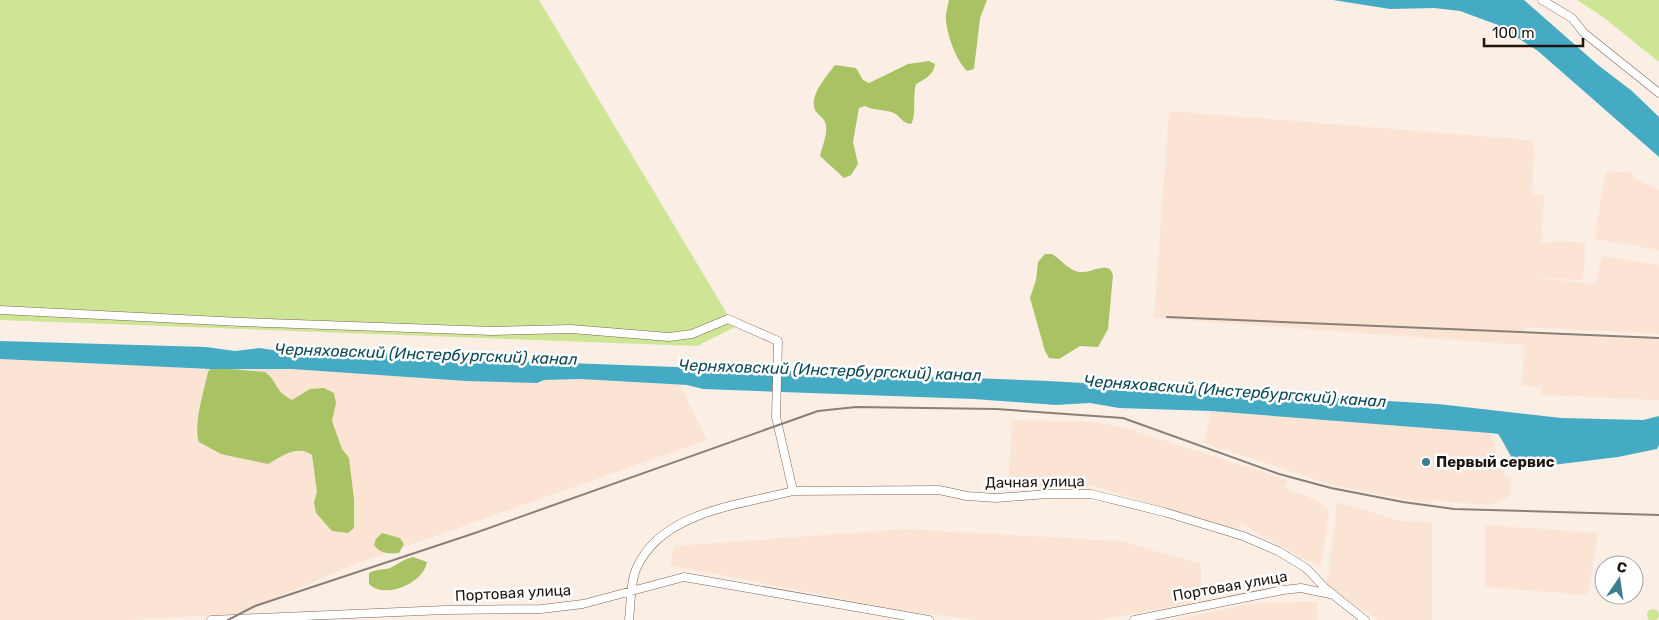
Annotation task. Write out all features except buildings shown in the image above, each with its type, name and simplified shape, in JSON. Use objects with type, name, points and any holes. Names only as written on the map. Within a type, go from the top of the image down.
[{"type":"street","points":[[1542,0],[1572,18],[1584,33],[1659,93]]},
{"type":"street","points":[[0,310],[241,322],[493,330],[571,329],[669,337],[692,334],[728,319],[778,341],[775,402],[777,426],[793,491]]},
{"type":"street","name":"Дачная улица","points":[[629,620],[636,569],[652,545],[676,526],[711,512],[793,491],[939,490],[967,496],[996,498],[1048,494],[1091,494],[1164,512],[1278,551],[1306,568],[1332,594],[1365,620]]},
{"type":"street","name":"Портовая улица","points":[[211,620],[445,610],[540,609],[583,604],[632,593],[666,580],[684,577],[929,620]]},
{"type":"street","name":"Портовая улица","points":[[1134,620],[1300,588],[1332,594]]},
{"type":"shaded area","points":[[1169,111],[1530,140],[1534,144],[1532,194],[1544,195],[1541,244],[1559,241],[1586,243],[1583,280],[1528,277],[1595,284],[1602,256],[1659,265],[1659,334],[1525,327],[1525,331],[1659,338],[1659,400],[1541,395],[1541,387],[1522,386],[1524,345],[1154,318]]},
{"type":"shaded area","points":[[1606,171],[1631,172],[1633,177],[1659,190],[1659,250],[1595,239]]},
{"type":"shaded area","points":[[0,359],[210,369],[291,369],[466,381],[537,383],[544,380],[580,379],[680,385],[707,440],[358,563],[237,614],[126,620],[0,620]]},
{"type":"shaded area","points":[[1211,411],[1490,433],[1506,478],[1511,478],[1510,497],[1489,505],[1432,500],[1431,504],[1336,486],[1204,443]]},
{"type":"shaded area","points":[[1012,420],[1095,422],[1125,428],[1287,480],[1285,488],[1320,502],[1329,512],[1321,568],[1240,523],[1238,529],[1227,527],[1093,486],[1008,489]]},
{"type":"shaded area","points":[[1337,502],[1401,521],[1432,522],[1432,620],[1378,620],[1327,586]]},
{"type":"shaded area","points":[[1485,525],[1598,533],[1588,595],[1485,587]]},
{"type":"shaded area","points":[[906,529],[1121,541],[1201,564],[1201,601],[1099,620],[978,620],[905,611],[669,565],[675,546]]},
{"type":"shaded area","points":[[1317,602],[1317,620],[1172,620],[1255,603]]},
{"type":"green space","points":[[0,0],[539,0],[735,327],[697,346],[0,320]]},
{"type":"green space","points":[[949,0],[987,0],[980,18],[974,69],[967,71],[953,47],[948,33],[946,18]]},
{"type":"green space","points":[[1577,0],[1659,0],[1659,62],[1603,17]]},
{"type":"green space","points":[[929,61],[935,64],[934,68],[928,76],[916,84],[914,115],[911,124],[891,112],[865,106],[859,108],[853,142],[858,164],[851,175],[844,178],[820,156],[826,134],[826,126],[824,120],[815,110],[814,98],[824,80],[835,65],[856,68],[863,80],[869,83],[908,64]]},
{"type":"green space","points":[[1045,254],[1052,254],[1078,272],[1103,268],[1110,269],[1113,275],[1108,329],[1098,347],[1080,346],[1059,359],[1049,358],[1045,351],[1030,298],[1036,280],[1038,262]]},
{"type":"green space","points":[[210,369],[265,372],[282,393],[292,400],[310,389],[324,388],[334,393],[336,403],[332,421],[342,449],[349,458],[354,499],[354,528],[348,533],[332,531],[316,513],[314,502],[317,492],[312,455],[306,452],[295,451],[268,464],[221,454],[199,442],[197,435],[198,417],[208,372]]},
{"type":"green space","points":[[382,533],[400,538],[404,544],[399,553],[385,553],[374,545],[376,539]]},
{"type":"green space","points":[[413,557],[427,562],[419,577],[412,582],[394,590],[376,589],[369,584],[369,573],[390,568]]},
{"type":"green space","points":[[1651,609],[1655,609],[1659,615],[1655,621],[1651,621],[1647,617],[1647,613]]},
{"type":"water","points":[[1333,0],[1524,0],[1598,65],[1632,91],[1659,117],[1659,157],[1538,51],[1498,25],[1460,11],[1434,8],[1390,9]]},
{"type":"water","points":[[0,341],[206,347],[235,351],[259,348],[294,353],[380,352],[407,357],[1049,381],[1438,404],[1561,418],[1643,420],[1659,416],[1659,445],[1657,449],[1618,457],[1528,468],[1513,459],[1498,434],[1490,433],[1211,411],[1119,408],[1090,403],[1056,405],[974,399],[703,389],[687,385],[580,379],[544,380],[537,383],[466,381],[291,369],[210,369],[0,359]]},
{"type":"railway","points":[[1167,317],[1659,338]]},
{"type":"railway","points":[[228,620],[255,606],[475,533],[818,411],[856,407],[996,409],[1123,418],[1279,474],[1331,488],[1403,502],[1454,509],[1659,515]]},
{"type":"place","name":"Первый сервис","points":[[1426,462]]},
{"type":"water label","name":"Черняховский (Инстербургский) канал","points":[[426,354]]},
{"type":"water label","name":"Черняховский (Инстербургский) канал","points":[[830,370]]},
{"type":"water label","name":"Черняховский (Инстербургский) канал","points":[[1235,391]]}]
